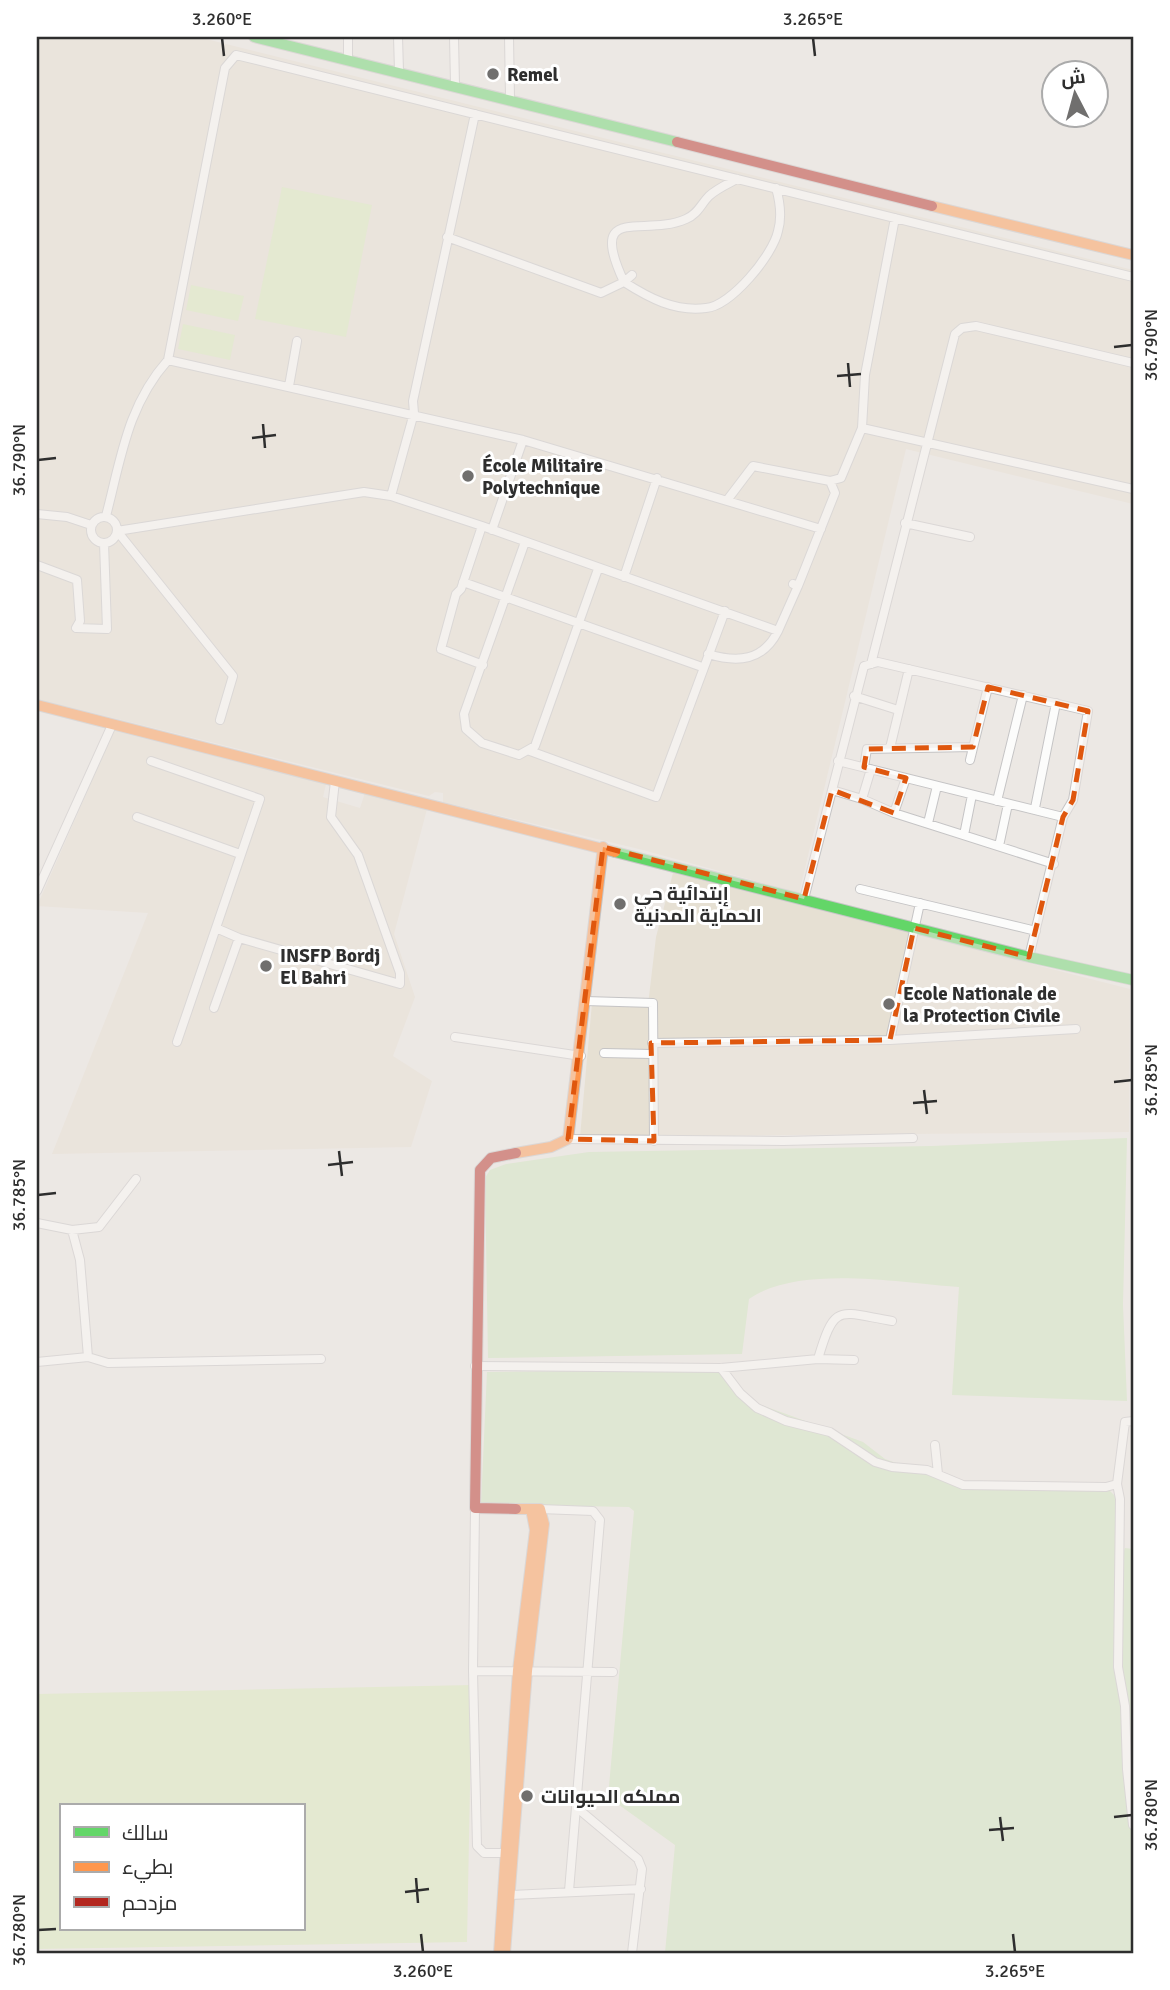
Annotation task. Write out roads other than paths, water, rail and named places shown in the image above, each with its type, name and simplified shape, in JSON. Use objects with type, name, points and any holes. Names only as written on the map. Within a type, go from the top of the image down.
[{"type":"main road","points":[[254,37],[510,98],[850,186],[1133,255]]},
{"type":"main road","points":[[37,705],[1029,957],[1133,980]]},
{"type":"main road","points":[[499,1953],[535,1509],[475,1508],[475,1366],[480,1170],[491,1158],[551,1147],[568,1139],[581,1056],[603,847]]},
{"type":"main road","points":[[505,1953],[511,1895],[509,1853]]},
{"type":"street","points":[[348,37],[348,60]]},
{"type":"street","points":[[398,37],[399,71]]},
{"type":"street","points":[[454,37],[455,85]]},
{"type":"street","points":[[509,37],[510,98]]},
{"type":"street","points":[[106,516],[133,411],[142,392],[167,360],[225,68],[236,55],[1133,277]]},
{"type":"street","points":[[391,496],[414,413],[413,401],[475,114]]},
{"type":"street","points":[[737,179],[717,189],[690,218],[675,223],[622,228],[614,234],[610,245],[624,282],[664,304],[708,309],[724,301],[746,282],[778,233],[781,205],[776,188]]},
{"type":"street","points":[[728,499],[753,466],[830,481],[841,478],[862,428],[865,375],[895,218]]},
{"type":"street","points":[[447,237],[601,293],[632,275]]},
{"type":"street","points":[[871,664],[950,343],[958,331],[966,327],[980,327],[1133,363]]},
{"type":"street","points":[[289,386],[297,341]]},
{"type":"street","points":[[167,360],[414,413],[523,440],[728,499],[821,529]]},
{"type":"street","points":[[862,428],[1133,489]]},
{"type":"street","points":[[492,530],[523,440]]},
{"type":"street","points":[[624,577],[657,478]]},
{"type":"street","points":[[708,654],[729,660],[751,657],[770,647],[835,493],[830,481]]},
{"type":"street","points":[[117,531],[364,492],[391,496],[778,631]]},
{"type":"street","points":[[37,514],[67,517],[91,525]]},
{"type":"street","points":[[91,525],[97,518],[106,516],[114,522],[117,531],[233,676],[220,720]]},
{"type":"street","points":[[905,523],[970,537]]},
{"type":"street","points":[[91,525],[93,537],[104,543],[112,541],[117,531]]},
{"type":"street","points":[[482,526],[463,582],[456,594],[440,648],[483,664]]},
{"type":"street","points":[[525,542],[464,714],[466,729],[482,743],[514,754],[530,751],[656,797],[725,611]]},
{"type":"street","points":[[37,565],[77,580],[80,621],[76,628],[107,629],[104,543]]},
{"type":"street","points":[[530,751],[539,740],[598,569]]},
{"type":"street","points":[[463,582],[702,667]]},
{"type":"street","points":[[804,900],[854,696],[864,666],[878,662],[1088,711],[1073,800],[1063,817],[1054,863],[1029,957]]},
{"type":"street","points":[[890,748],[909,669]]},
{"type":"street","points":[[970,760],[988,687]]},
{"type":"street","points":[[997,802],[1023,695]]},
{"type":"street","points":[[854,696],[898,710]]},
{"type":"street","points":[[1035,808],[1056,704]]},
{"type":"street","points":[[37,891],[112,725]]},
{"type":"street","points":[[862,799],[867,749],[973,747]]},
{"type":"street","points":[[151,761],[260,799],[177,1041]]},
{"type":"street","points":[[838,761],[1063,817]]},
{"type":"street","points":[[894,813],[906,778]]},
{"type":"street","points":[[216,928],[239,939],[400,984],[401,973],[358,855],[331,817],[335,781]]},
{"type":"street","points":[[928,823],[937,786]]},
{"type":"street","points":[[832,790],[894,813],[1054,863]]},
{"type":"street","points":[[964,835],[972,795]]},
{"type":"street","points":[[999,846],[1008,804]]},
{"type":"street","points":[[137,817],[240,854]]},
{"type":"street","points":[[860,890],[1036,931]]},
{"type":"street","points":[[890,1040],[920,904]]},
{"type":"street","points":[[214,1008],[239,939]]},
{"type":"street","points":[[585,1001],[653,1003],[654,1141]]},
{"type":"street","points":[[652,1043],[890,1040],[1076,1029]]},
{"type":"street","points":[[455,1037],[581,1056]]},
{"type":"street","points":[[604,1053],[652,1054]]},
{"type":"street","points":[[568,1139],[654,1141],[913,1138]]},
{"type":"street","points":[[37,1223],[72,1230],[99,1227],[136,1179]]},
{"type":"street","points":[[72,1230],[80,1260],[88,1357]]},
{"type":"street","points":[[818,1359],[827,1328],[836,1316],[848,1314],[892,1321]]},
{"type":"street","points":[[37,1362],[88,1357],[108,1363],[321,1359]]},
{"type":"street","points":[[475,1366],[721,1368],[818,1359],[854,1360]]},
{"type":"street","points":[[721,1368],[740,1393],[757,1408],[786,1421],[830,1432],[876,1462],[938,1474],[963,1485],[1107,1487],[1117,1484]]},
{"type":"street","points":[[1133,1420],[1125,1422],[1117,1484],[1120,1499],[1118,1667],[1125,1706],[1127,1769],[1133,1825]]},
{"type":"street","points":[[935,1445],[938,1474]]},
{"type":"street","points":[[475,1508],[473,1671],[477,1846],[484,1853],[509,1853]]},
{"type":"street","points":[[535,1509],[593,1511],[600,1516],[569,1891]]},
{"type":"street","points":[[473,1671],[613,1672]]},
{"type":"street","points":[[576,1807],[638,1859],[642,1869],[642,1889],[632,1953]]},
{"type":"street","points":[[511,1895],[642,1889]]},
{"type":"place","name":"Remel","points":[[493,74]]},
{"type":"place","name":"École Militaire Polytechnique","points":[[468,476]]},
{"type":"place","name":"إبتدائية حي الحماية المدنية","points":[[620,904]]},
{"type":"place","name":"INSFP Bordj El Bahri","points":[[266,966]]},
{"type":"place","name":"Ecole Nationale de la Protection Civile","points":[[889,1004]]},
{"type":"place","name":"مملكه الحيوانات","points":[[527,1796]]}]
